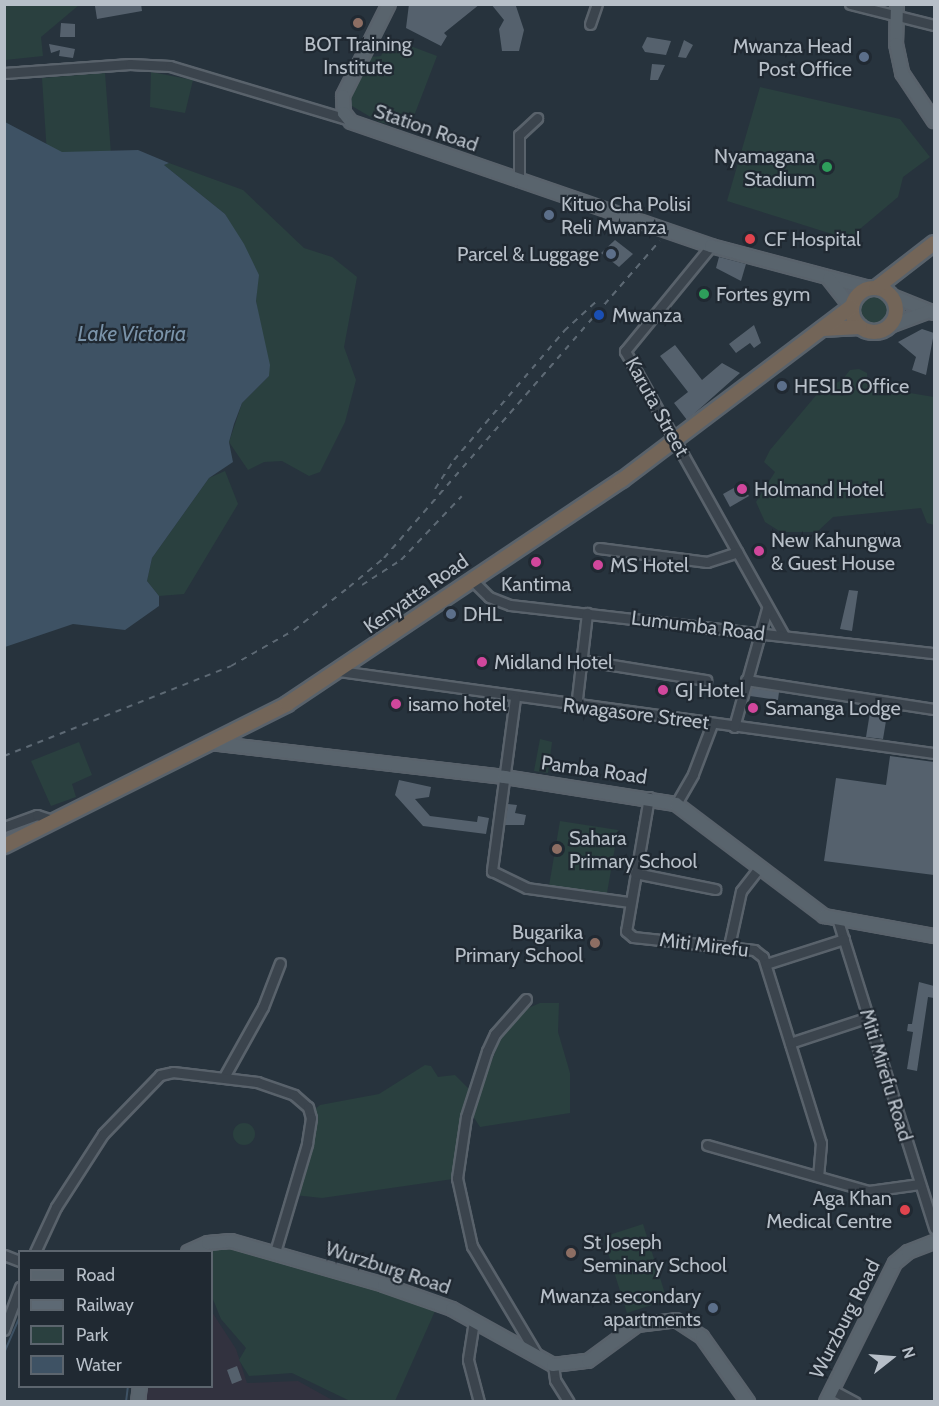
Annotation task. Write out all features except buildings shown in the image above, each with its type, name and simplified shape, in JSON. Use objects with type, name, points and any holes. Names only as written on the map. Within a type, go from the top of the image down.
[{"type":"highway","points":[[860,327],[851,307],[934,243]]},
{"type":"highway","points":[[822,329],[860,327],[880,332],[892,325],[901,280],[918,257]]},
{"type":"highway","points":[[873,288],[895,301]]},
{"type":"highway","name":"Kenyatta Road","points":[[4,846],[273,712],[339,671],[471,579],[677,441],[851,307]]},
{"type":"main road","points":[[347,119],[342,102],[345,90],[389,4]]},
{"type":"main road","points":[[896,10],[902,73],[934,121]]},
{"type":"main road","name":"Station Road","points":[[347,119],[519,181],[711,246],[873,288]]},
{"type":"main road","points":[[828,278],[851,307]]},
{"type":"main road","points":[[895,301],[932,312]]},
{"type":"main road","points":[[892,325],[932,312]]},
{"type":"main road","name":"Pamba Road","points":[[210,743],[505,777],[649,797],[676,804],[806,905],[838,921],[934,936]]},
{"type":"main road","name":"Wurzburg Road","points":[[190,1250],[208,1242],[231,1241],[275,1252],[429,1299],[474,1321],[547,1364]]},
{"type":"main road","name":"Wurzburg Road","points":[[826,1401],[895,1263],[908,1252],[934,1242]]},
{"type":"main road","points":[[547,1364],[588,1361],[636,1325],[676,1320],[702,1337],[748,1401]]},
{"type":"street","points":[[590,24],[597,4]]},
{"type":"street","points":[[850,4],[896,10],[934,26]]},
{"type":"street","name":"Station Road","points":[[4,73],[130,64],[170,66],[347,119]]},
{"type":"street","points":[[519,181],[519,135],[537,118]]},
{"type":"street","name":"Karuta Street","points":[[711,246],[625,351],[784,636]]},
{"type":"street","points":[[599,548],[707,562],[736,552]]},
{"type":"street","name":"Lumumba Road","points":[[471,579],[499,603],[934,653]]},
{"type":"street","points":[[734,728],[767,609]]},
{"type":"street","points":[[576,707],[586,613]]},
{"type":"street","points":[[581,660],[705,680]]},
{"type":"street","name":"Rwagasore Street","points":[[339,671],[576,707],[934,753]]},
{"type":"street","points":[[746,680],[934,709]]},
{"type":"street","points":[[515,698],[494,872],[527,888],[629,902]]},
{"type":"street","points":[[676,804],[693,774],[712,723]]},
{"type":"street","name":"Miti Mirefu","points":[[649,797],[629,902],[629,935],[729,946],[760,953],[766,964],[821,1143],[818,1175]]},
{"type":"street","points":[[4,827],[37,815],[56,821]]},
{"type":"street","points":[[729,946],[741,891],[760,867]]},
{"type":"street","points":[[634,873],[715,889]]},
{"type":"street","name":"Miti Mirefu Road","points":[[838,921],[934,1228]]},
{"type":"street","points":[[766,964],[844,939]]},
{"type":"street","points":[[224,1077],[263,1007],[280,963]]},
{"type":"street","points":[[526,999],[495,1034],[487,1051],[463,1128],[458,1186],[475,1251],[547,1364],[556,1384],[569,1401]]},
{"type":"street","points":[[790,1043],[869,1017]]},
{"type":"street","points":[[36,1250],[83,1162],[115,1119],[160,1075],[173,1071],[224,1077],[284,1091],[310,1112],[308,1144],[275,1252]]},
{"type":"street","points":[[707,1145],[881,1192],[920,1184]]},
{"type":"street","points":[[4,1254],[18,1260]]},
{"type":"street","points":[[4,1329],[18,1292]]},
{"type":"street","points":[[474,1321],[468,1360],[479,1401]]},
{"type":"street","points":[[832,1390],[855,1401]]},
{"type":"shaded area","points":[[213,1314],[236,1349],[247,1383],[298,1381],[334,1401],[146,1402],[148,1388],[213,1388]]},
{"type":"green space","points":[[5,4],[79,5],[41,37],[43,56],[5,60]]},
{"type":"green space","points":[[389,38],[437,56],[409,129],[379,122],[352,106],[351,99],[370,57],[381,56]]},
{"type":"green space","points":[[151,72],[193,80],[185,113],[150,107]]},
{"type":"green space","points":[[105,73],[111,154],[47,154],[42,78]]},
{"type":"green space","name":"Nyamagana Stadium","points":[[760,87],[900,119],[930,157],[903,177],[898,197],[848,239],[727,201]]},
{"type":"green space","points":[[169,163],[243,190],[304,248],[332,257],[357,277],[344,347],[356,380],[345,422],[320,472],[309,476],[282,461],[264,462],[248,470],[229,442],[242,403],[269,376],[256,301],[258,275],[225,214],[164,165]]},
{"type":"green space","points":[[875,295],[886,299],[890,310],[886,321],[875,325],[864,321],[860,310],[864,299]]},
{"type":"green space","points":[[859,369],[867,373],[868,386],[934,397],[934,525],[927,523],[921,508],[833,517],[817,532],[781,532],[765,522],[756,502],[775,472],[764,462],[770,450],[818,393],[842,380],[850,370]]},
{"type":"green space","points":[[225,471],[238,504],[184,594],[159,596],[147,581],[152,558],[209,478]]},
{"type":"green space","points":[[540,739],[552,742],[548,773],[534,771]]},
{"type":"green space","points":[[79,742],[92,775],[72,784],[76,797],[51,806],[31,761]]},
{"type":"green space","points":[[560,821],[618,830],[607,893],[549,886]]},
{"type":"green space","points":[[540,1003],[559,1003],[558,1032],[570,1073],[570,1113],[480,1127],[471,1113],[502,1035],[524,1010]]},
{"type":"green space","points":[[425,1065],[431,1066],[438,1077],[455,1075],[470,1090],[459,1128],[453,1179],[322,1198],[294,1195],[313,1111],[320,1105],[379,1094]]},
{"type":"green space","points":[[244,1123],[252,1126],[255,1134],[252,1142],[244,1145],[236,1142],[233,1134],[236,1126]]},
{"type":"green space","points":[[643,1224],[667,1300],[627,1313],[603,1237]]},
{"type":"green space","points":[[226,1248],[257,1249],[435,1311],[395,1401],[350,1401],[292,1373],[249,1376],[239,1360],[246,1348],[221,1319],[213,1299],[213,1250]]},
{"type":"water","name":"Lake Victoria","points":[[5,122],[62,152],[138,150],[169,163],[164,165],[225,214],[244,244],[259,275],[256,301],[270,365],[269,376],[242,403],[229,442],[233,462],[209,478],[152,558],[147,581],[159,596],[159,606],[125,630],[73,624],[5,647]]},
{"type":"waterway","points":[[4,1353],[18,1321]]},
{"type":"waterway","points":[[126,1402],[128,1388]]},
{"type":"railway","points":[[4,756],[231,666],[294,630],[349,587],[384,558],[660,241]]},
{"type":"railway","points":[[435,489],[454,460],[564,331],[599,299]]},
{"type":"railway","points":[[362,585],[401,560],[462,496]]},
{"type":"place","name":"BOT Training Institute","points":[[358,23]]},
{"type":"place","name":"Mwanza Head Post Office","points":[[864,57]]},
{"type":"place","name":"Nyamagana Stadium","points":[[827,167]]},
{"type":"place","name":"Kituo Cha Polisi Reli Mwanza","points":[[549,215]]},
{"type":"place","name":"CF Hospital","points":[[750,239]]},
{"type":"place","name":"Parcel & Luggage","points":[[611,254]]},
{"type":"place","name":"Fortes gym","points":[[704,294]]},
{"type":"place","name":"Mwanza","points":[[599,315]]},
{"type":"place","name":"HESLB Office","points":[[782,386]]},
{"type":"place","name":"Holmand Hotel","points":[[742,489]]},
{"type":"place","name":"New Kahungwa & Guest House","points":[[759,551]]},
{"type":"place","name":"Kantima","points":[[536,562]]},
{"type":"place","name":"MS Hotel","points":[[598,565]]},
{"type":"place","name":"DHL","points":[[451,614]]},
{"type":"place","name":"Midland Hotel","points":[[482,662]]},
{"type":"place","name":"GJ Hotel","points":[[663,690]]},
{"type":"place","name":"isamo hotel","points":[[396,704]]},
{"type":"place","name":"Samanga Lodge","points":[[753,708]]},
{"type":"place","name":"Sahara Primary School","points":[[557,849]]},
{"type":"place","name":"Bugarika Primary School","points":[[595,943]]},
{"type":"place","name":"Aga Khan Medical Centre","points":[[905,1210]]},
{"type":"place","name":"St Joseph Seminary School","points":[[571,1253]]},
{"type":"place","name":"Mwanza secondary apartments","points":[[713,1308]]}]
